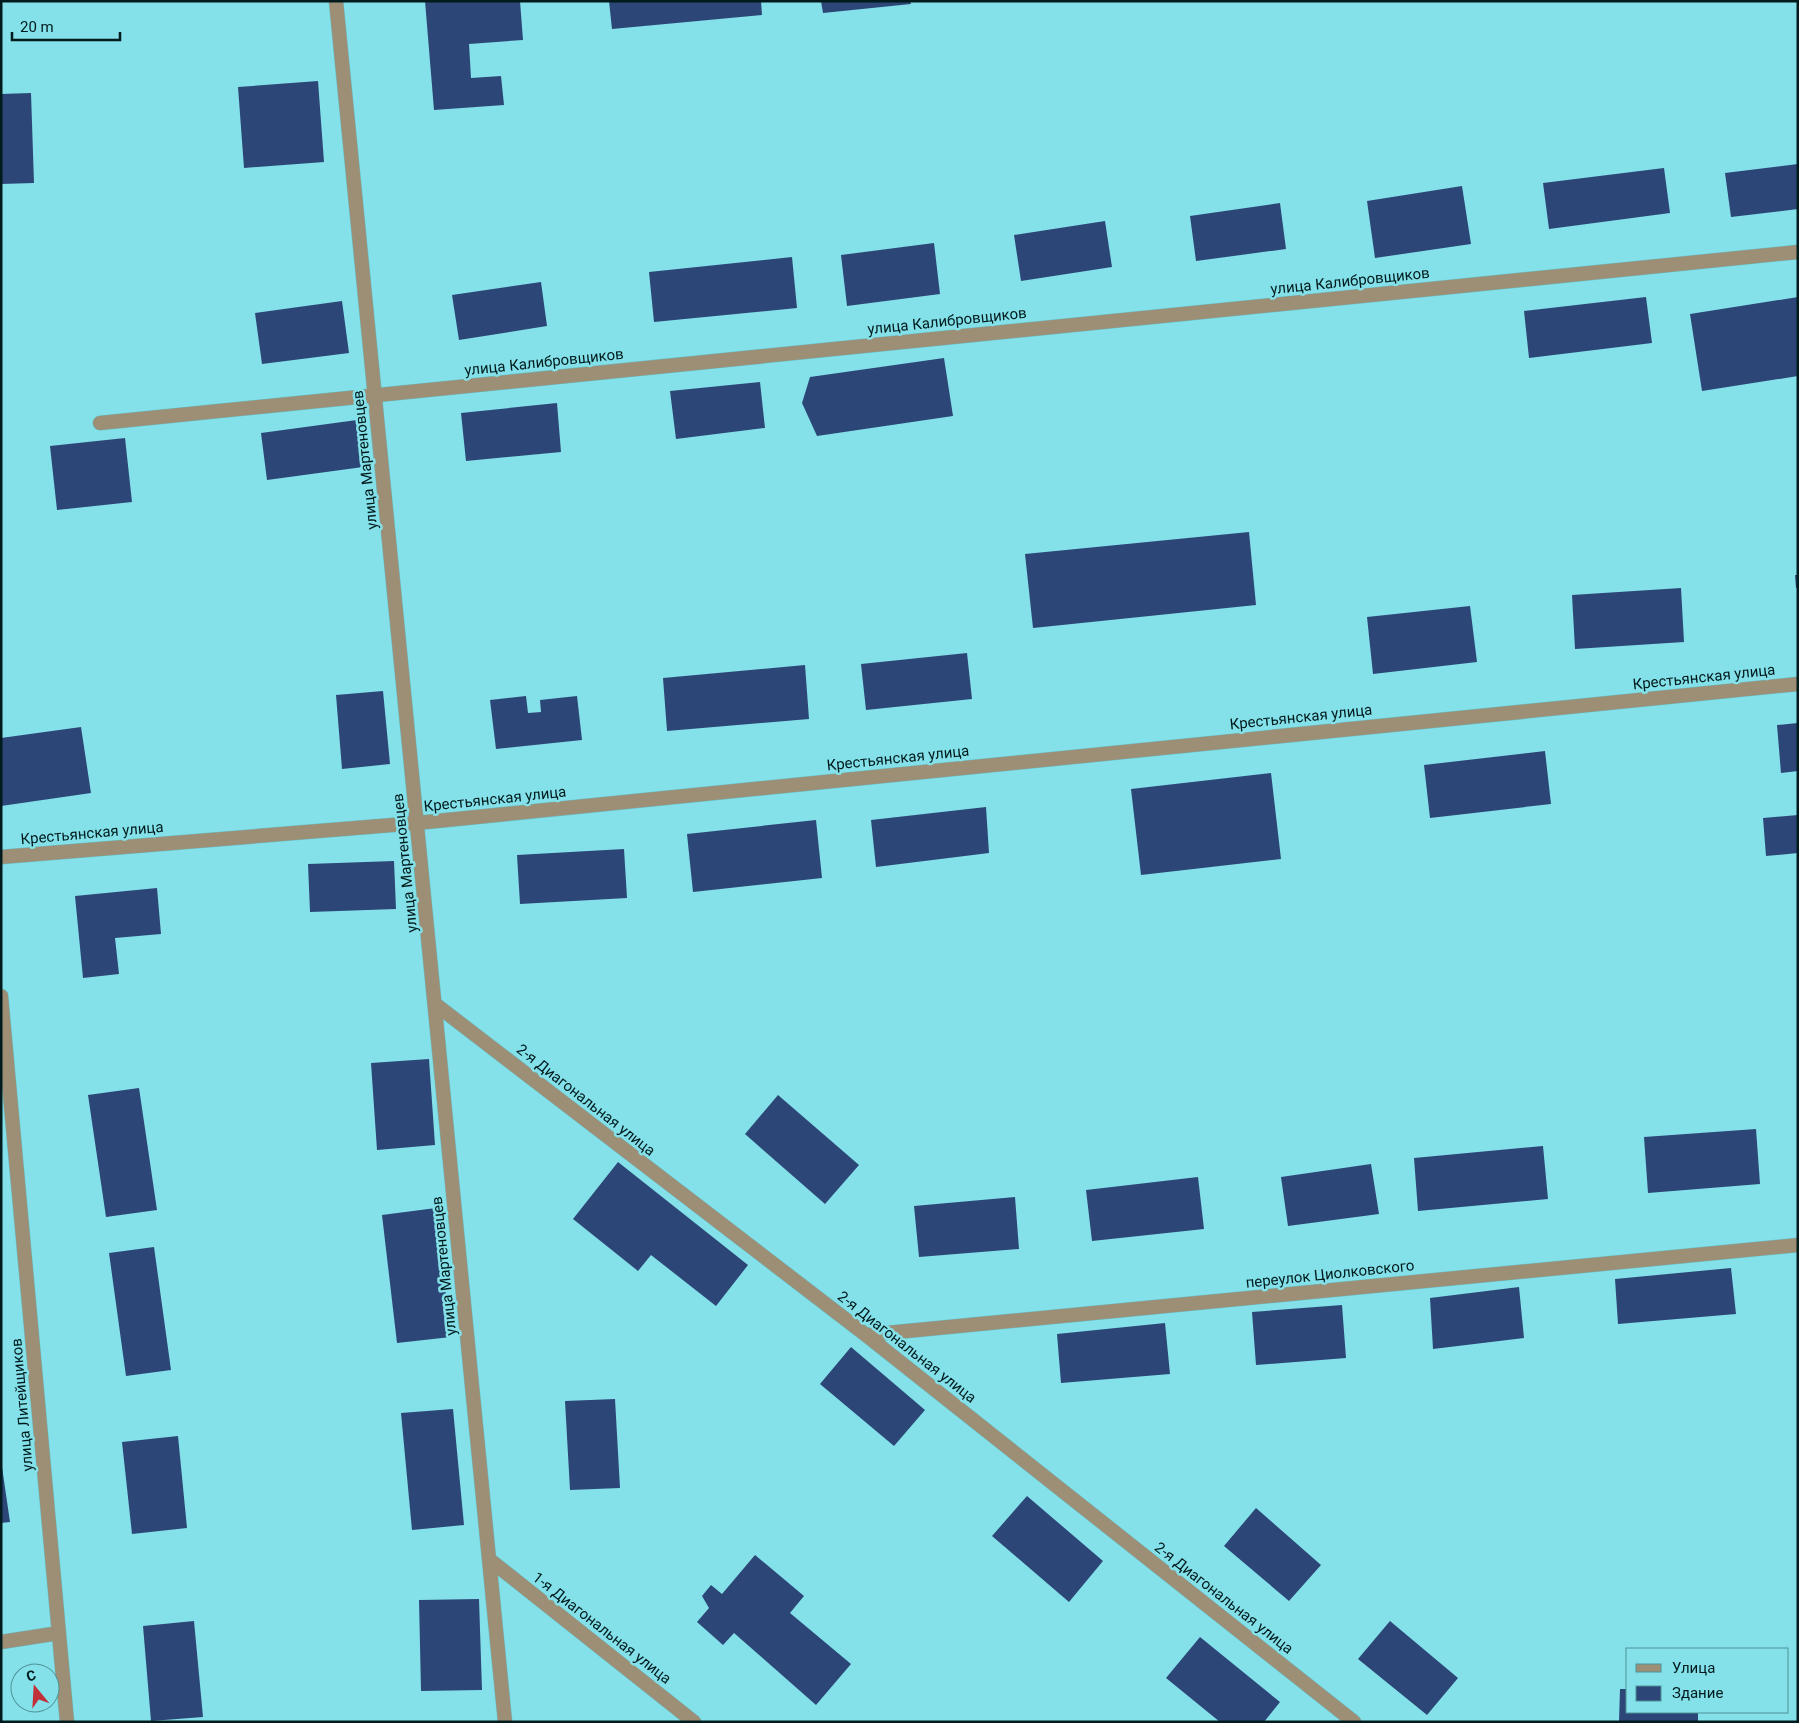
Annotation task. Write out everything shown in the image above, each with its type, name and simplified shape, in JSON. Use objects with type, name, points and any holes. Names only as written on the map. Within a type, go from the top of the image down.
[{"type":"street","name":"улица Мартеновцев","points":[[336,1],[505,1722]]},
{"type":"street","name":"улица Калибровщиков","points":[[100,423],[1798,252]]},
{"type":"street","name":"Крестьянская улица","points":[[1,857],[417,823],[1798,684]]},
{"type":"street","name":"улица Литейщиков","points":[[1,996],[67,1722]]},
{"type":"street","name":"2-я Диагональная улица","points":[[435,1004],[866,1335],[1354,1722]]},
{"type":"street","name":"переулок Циолковского","points":[[866,1335],[1798,1245]]},
{"type":"street","name":"1-я Диагональная улица","points":[[490,1560],[694,1722]]},
{"type":"street","points":[[1,1642],[59,1633]]},
{"type":"building","points":[[425,1],[520,1],[523,40],[469,44],[471,78],[501,76],[504,105],[434,110]]},
{"type":"building","points":[[609,1],[761,1],[762,15],[612,29]]},
{"type":"building","points":[[821,1],[910,1],[911,4],[823,13]]},
{"type":"building","points":[[318,81],[324,162],[244,168],[238,87]]},
{"type":"building","points":[[31,93],[34,183],[1,184],[1,94]]},
{"type":"building","points":[[1798,164],[1798,209],[1731,217],[1725,173]]},
{"type":"building","points":[[1664,168],[1670,213],[1549,229],[1543,183]]},
{"type":"building","points":[[1462,186],[1471,244],[1375,258],[1367,201]]},
{"type":"building","points":[[1280,203],[1286,249],[1196,261],[1190,216]]},
{"type":"building","points":[[1105,221],[1112,267],[1021,281],[1014,235]]},
{"type":"building","points":[[934,243],[940,294],[847,306],[841,255]]},
{"type":"building","points":[[792,257],[797,308],[654,322],[649,272]]},
{"type":"building","points":[[541,282],[547,326],[459,340],[452,295]]},
{"type":"building","points":[[1646,297],[1652,343],[1529,358],[1524,311]]},
{"type":"building","points":[[1798,297],[1798,376],[1702,391],[1690,314]]},
{"type":"building","points":[[342,301],[349,353],[262,364],[255,313]]},
{"type":"building","points":[[944,358],[953,416],[817,436],[802,403],[810,377]]},
{"type":"building","points":[[760,382],[765,428],[676,439],[670,391]]},
{"type":"building","points":[[557,403],[561,452],[466,461],[461,413]]},
{"type":"building","points":[[357,420],[363,467],[267,480],[261,433]]},
{"type":"building","points":[[125,438],[132,502],[57,510],[50,446]]},
{"type":"building","points":[[1249,532],[1256,605],[1033,628],[1025,554]]},
{"type":"building","points":[[1795,575],[1798,575],[1798,588],[1796,588]]},
{"type":"building","points":[[1681,588],[1684,642],[1575,649],[1572,595]]},
{"type":"building","points":[[1470,606],[1477,662],[1373,674],[1367,617]]},
{"type":"building","points":[[967,653],[972,699],[866,710],[861,664]]},
{"type":"building","points":[[805,665],[809,719],[667,731],[663,678]]},
{"type":"building","points":[[383,691],[390,764],[342,769],[336,695]]},
{"type":"building","points":[[526,696],[528,713],[541,712],[540,700],[577,696],[582,740],[496,749],[490,700]]},
{"type":"building","points":[[1798,723],[1798,771],[1781,773],[1777,725]]},
{"type":"building","points":[[81,727],[91,793],[1,806],[1,738]]},
{"type":"building","points":[[1545,751],[1551,804],[1430,818],[1424,765]]},
{"type":"building","points":[[1271,773],[1281,859],[1141,875],[1131,789]]},
{"type":"building","points":[[986,807],[989,853],[876,867],[871,820]]},
{"type":"building","points":[[1798,815],[1798,853],[1766,856],[1763,818]]},
{"type":"building","points":[[816,820],[822,878],[693,892],[687,834]]},
{"type":"building","points":[[624,849],[627,898],[520,904],[517,855]]},
{"type":"building","points":[[394,861],[396,909],[310,912],[308,864]]},
{"type":"building","points":[[157,888],[161,934],[115,938],[119,974],[83,978],[75,896]]},
{"type":"building","points":[[429,1059],[435,1145],[377,1150],[371,1063]]},
{"type":"building","points":[[139,1088],[157,1210],[106,1217],[88,1095]]},
{"type":"building","points":[[778,1095],[859,1165],[825,1204],[745,1134]]},
{"type":"building","points":[[1756,1129],[1760,1184],[1648,1193],[1644,1137]]},
{"type":"building","points":[[1543,1146],[1548,1199],[1418,1211],[1414,1158]]},
{"type":"building","points":[[618,1162],[748,1265],[716,1306],[651,1255],[638,1271],[573,1219]]},
{"type":"building","points":[[1371,1164],[1379,1214],[1288,1226],[1281,1177]]},
{"type":"building","points":[[1198,1177],[1204,1229],[1092,1241],[1086,1190]]},
{"type":"building","points":[[1015,1197],[1019,1249],[919,1257],[914,1206]]},
{"type":"building","points":[[436,1208],[451,1337],[397,1343],[382,1215]]},
{"type":"building","points":[[154,1247],[171,1370],[126,1376],[109,1253]]},
{"type":"building","points":[[1731,1268],[1736,1314],[1618,1324],[1615,1279]]},
{"type":"building","points":[[1519,1287],[1524,1338],[1433,1349],[1430,1298]]},
{"type":"building","points":[[1342,1305],[1346,1358],[1256,1365],[1252,1312]]},
{"type":"building","points":[[1165,1323],[1170,1374],[1061,1383],[1057,1334]]},
{"type":"building","points":[[851,1347],[925,1410],[894,1446],[820,1384]]},
{"type":"building","points":[[615,1399],[620,1488],[570,1490],[565,1401]]},
{"type":"building","points":[[453,1409],[464,1525],[412,1530],[401,1413]]},
{"type":"building","points":[[178,1436],[187,1528],[132,1534],[122,1442]]},
{"type":"building","points":[[1,1468],[10,1522],[1,1523]]},
{"type":"building","points":[[1027,1496],[1103,1561],[1069,1602],[992,1536]]},
{"type":"building","points":[[1256,1508],[1321,1565],[1289,1601],[1224,1546]]},
{"type":"building","points":[[755,1555],[804,1596],[790,1613],[851,1664],[816,1705],[734,1633],[723,1645],[697,1622],[709,1608],[702,1596],[711,1585],[722,1594]]},
{"type":"building","points":[[479,1599],[482,1690],[421,1691],[419,1600]]},
{"type":"building","points":[[194,1621],[203,1717],[151,1721],[143,1626]]},
{"type":"building","points":[[1390,1621],[1458,1678],[1427,1715],[1358,1659]]},
{"type":"building","points":[[1200,1637],[1280,1702],[1264,1722],[1220,1722],[1166,1678]]},
{"type":"building","points":[[1620,1689],[1626,1689],[1626,1713],[1698,1713],[1698,1722],[1619,1722]]}]
